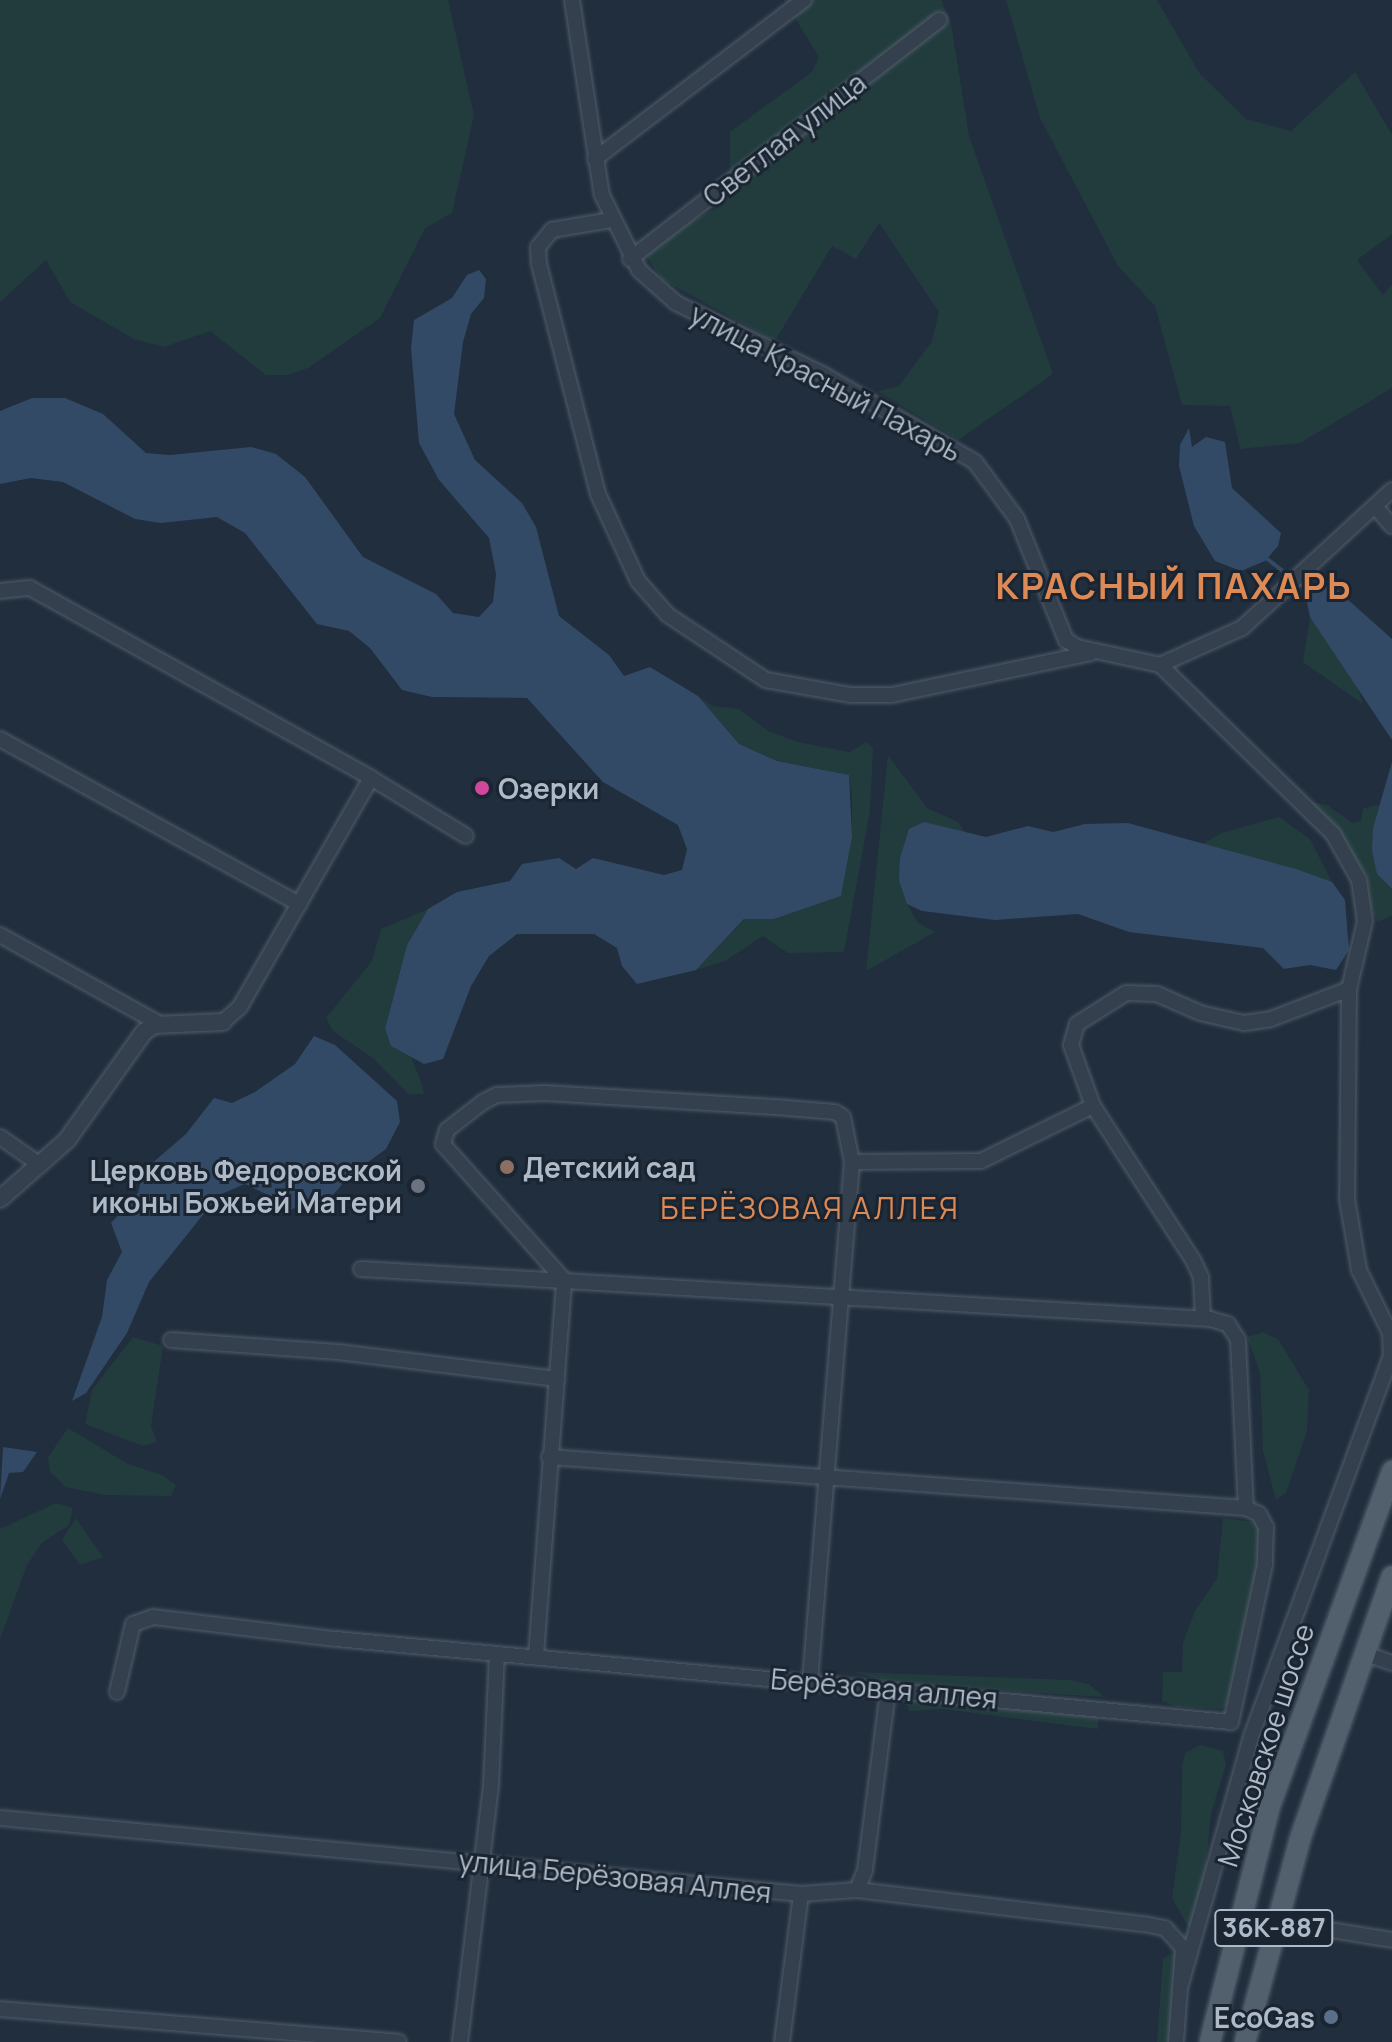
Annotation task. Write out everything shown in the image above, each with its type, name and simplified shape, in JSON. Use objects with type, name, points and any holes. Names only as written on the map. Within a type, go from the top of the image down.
[{"type":"main road","name":"Московское шоссе","points":[[1210,2042],[1274,1793],[1392,1471]]},
{"type":"main road","name":"36К-887","points":[[1245,2042],[1275,1921],[1363,1653],[1392,1576]]},
{"type":"main road","points":[[1216,2012],[1250,2021]]},
{"type":"street","name":"улица Красный Пахарь","points":[[572,0],[595,159],[611,220],[630,259],[676,303],[824,375],[975,462],[1017,519],[1058,628],[1077,647],[1160,665]]},
{"type":"street","points":[[595,159],[804,0]]},
{"type":"street","name":"Светлая улица","points":[[630,259],[939,20]]},
{"type":"street","points":[[611,220],[552,230],[538,247],[549,318],[598,494],[638,581],[668,615],[766,680],[836,693],[892,695],[1095,652]]},
{"type":"street","points":[[1176,2042],[1181,1984],[1251,1737],[1391,1356],[1390,1333],[1359,1270],[1347,1199],[1349,989],[1365,921],[1359,880],[1333,834],[1160,665],[1242,628],[1392,490]]},
{"type":"street","points":[[1375,506],[1392,526]]},
{"type":"street","points":[[0,591],[30,588],[371,778],[466,836]]},
{"type":"street","points":[[0,739],[299,904]]},
{"type":"street","points":[[0,1199],[67,1140],[134,1042],[162,1025],[223,1022],[240,1007],[371,778]]},
{"type":"street","points":[[0,935],[162,1025]]},
{"type":"street","points":[[1203,1318],[1201,1277],[1193,1260],[1093,1106],[1071,1045],[1077,1024],[1126,993],[1157,994],[1200,1013],[1244,1023],[1271,1019],[1349,989]]},
{"type":"street","points":[[536,1656],[564,1280],[443,1144],[447,1130],[497,1095],[672,1099],[835,1112],[847,1127],[852,1162],[844,1294],[810,1682]]},
{"type":"street","points":[[852,1162],[981,1161],[1093,1106]]},
{"type":"street","points":[[0,1137],[40,1165]]},
{"type":"street","points":[[361,1269],[844,1294],[1203,1318],[1228,1324],[1238,1340],[1246,1508]]},
{"type":"street","points":[[171,1340],[338,1352],[557,1379]]},
{"type":"street","points":[[549,1457],[1246,1508],[1259,1514],[1266,1527],[1265,1564],[1231,1722],[1251,1737]]},
{"type":"street","name":"Берёзовая аллея","points":[[117,1692],[128,1634],[144,1618],[1231,1722]]},
{"type":"street","points":[[1363,1653],[1392,1663]]},
{"type":"street","points":[[460,2042],[483,1863],[497,1654]]},
{"type":"street","points":[[857,1890],[865,1870],[888,1690]]},
{"type":"street","name":"улица Берёзовая Аллея","points":[[0,1818],[801,1894],[857,1890],[1165,1928],[1183,1948],[1181,1984]]},
{"type":"street","points":[[782,2042],[801,1894]]},
{"type":"street","points":[[1275,1921],[1392,1940]]},
{"type":"street","points":[[0,2009],[399,2042]]},
{"type":"green space","points":[[0,0],[448,0],[474,115],[452,213],[425,228],[380,318],[308,368],[288,375],[266,375],[210,331],[164,347],[134,339],[70,302],[46,260],[0,302]]},
{"type":"green space","points":[[784,0],[941,0],[951,23],[969,136],[1053,374],[958,440],[878,391],[899,386],[932,341],[939,312],[879,223],[856,259],[832,246],[775,341],[663,280],[640,248],[723,205],[730,188],[730,132],[812,72],[819,57]]},
{"type":"green space","points":[[1006,0],[1157,0],[1200,74],[1246,119],[1291,131],[1355,72],[1392,135],[1392,234],[1357,260],[1383,295],[1392,285],[1392,388],[1300,443],[1240,449],[1230,406],[1182,405],[1155,306],[1118,266],[1040,118]]},
{"type":"green space","points":[[1310,617],[1353,676],[1363,704],[1303,662]]},
{"type":"green space","points":[[698,696],[713,706],[739,709],[768,731],[798,742],[849,752],[867,742],[873,748],[870,811],[844,952],[788,953],[763,936],[725,961],[696,970],[745,919],[774,919],[841,896],[852,837],[849,775],[777,761],[739,744]]},
{"type":"green space","points":[[888,755],[927,808],[958,822],[967,835],[924,822],[907,904],[918,923],[935,932],[866,971]]},
{"type":"green space","points":[[1310,802],[1327,805],[1353,823],[1361,821],[1363,808],[1379,805],[1373,828],[1377,874],[1392,889],[1392,915],[1378,922],[1370,906],[1367,877]]},
{"type":"green space","points":[[1279,817],[1310,839],[1332,882],[1203,844],[1221,833]]},
{"type":"green space","points":[[428,909],[407,945],[385,1029],[391,1046],[411,1057],[422,1084],[424,1094],[408,1094],[374,1059],[333,1031],[326,1018],[372,961],[381,929]]},
{"type":"green space","points":[[1263,1332],[1278,1339],[1309,1390],[1307,1431],[1286,1493],[1276,1500],[1263,1451],[1260,1373],[1247,1337]]},
{"type":"green space","points":[[133,1337],[163,1346],[151,1426],[157,1442],[143,1446],[85,1424],[92,1390]]},
{"type":"green space","points":[[68,1428],[128,1464],[162,1475],[176,1485],[171,1496],[105,1495],[66,1487],[50,1472],[48,1457]]},
{"type":"green space","points":[[56,1503],[73,1508],[69,1525],[42,1543],[27,1565],[0,1639],[0,1529]]},
{"type":"green space","points":[[76,1518],[103,1557],[80,1565],[62,1540]]},
{"type":"green space","points":[[1223,1518],[1259,1523],[1260,1565],[1231,1703],[1221,1709],[1177,1707],[1162,1701],[1163,1672],[1182,1672],[1183,1643],[1195,1611],[1217,1578]]},
{"type":"green space","points":[[853,1672],[1070,1680],[1089,1684],[1104,1697],[892,1683]]},
{"type":"green space","points":[[917,1699],[1098,1715],[1098,1729],[943,1709],[909,1711],[906,1702]]},
{"type":"green space","points":[[1200,1745],[1223,1751],[1226,1765],[1211,1813],[1200,1922],[1189,1928],[1172,1898],[1181,1832],[1182,1766],[1185,1753]]},
{"type":"green space","points":[[1180,1950],[1174,2042],[1157,2042],[1163,1958]]},
{"type":"water","points":[[479,270],[486,279],[484,298],[471,314],[463,342],[454,414],[475,460],[522,503],[536,527],[559,616],[609,655],[624,676],[650,667],[698,696],[739,744],[777,761],[849,775],[852,837],[841,896],[774,919],[744,919],[696,970],[637,984],[622,966],[617,948],[594,934],[517,934],[489,956],[471,986],[443,1059],[424,1064],[391,1046],[385,1029],[407,945],[428,909],[457,892],[510,881],[522,864],[559,858],[576,869],[593,858],[664,875],[682,870],[687,849],[678,825],[603,782],[527,698],[432,697],[402,690],[370,648],[349,631],[317,624],[245,533],[217,517],[161,523],[135,519],[63,482],[31,478],[0,484],[0,411],[32,398],[65,398],[103,414],[146,453],[170,455],[251,447],[276,454],[305,477],[363,557],[436,594],[453,613],[479,617],[493,602],[496,574],[489,538],[439,480],[419,443],[411,348],[414,320],[452,298],[467,275]]},
{"type":"water","points":[[1189,428],[1192,447],[1206,437],[1225,442],[1232,488],[1281,533],[1278,546],[1265,561],[1241,571],[1215,561],[1194,526],[1179,466],[1180,445]]},
{"type":"water","points":[[1321,585],[1336,589],[1392,639],[1392,740],[1310,617],[1306,597]]},
{"type":"water","points":[[1392,762],[1392,889],[1377,874],[1372,850],[1373,828]]},
{"type":"water","points":[[924,822],[986,837],[1028,826],[1053,832],[1085,824],[1128,823],[1296,869],[1332,882],[1345,900],[1349,950],[1336,970],[1310,965],[1284,969],[1263,948],[1129,932],[1078,914],[995,920],[922,911],[907,904],[899,880],[900,858],[909,829]]},
{"type":"water","points":[[314,1036],[335,1045],[397,1101],[400,1122],[386,1149],[350,1175],[329,1200],[300,1205],[282,1215],[274,1198],[245,1184],[219,1195],[149,1282],[127,1333],[86,1393],[72,1401],[102,1317],[107,1280],[122,1252],[111,1223],[138,1193],[143,1171],[186,1134],[214,1098],[232,1103],[255,1092],[295,1064]]},
{"type":"water","points":[[3,1447],[37,1452],[23,1472],[9,1473],[0,1499]]},
{"type":"waterway","points":[[1266,558],[1311,593]]},
{"type":"place","name":"Озерки","points":[[482,788]]},
{"type":"place","name":"Детский сад","points":[[507,1167]]},
{"type":"place","name":"Церковь Федоровской иконы Божьей Матери","points":[[418,1186]]},
{"type":"place","name":"EcoGas","points":[[1331,2017]]},
{"type":"district","name":"КРАСНЫЙ ПАХАРЬ","points":[[1174,586]]},
{"type":"district","name":"БЕРЁЗОВАЯ АЛЛЕЯ","points":[[810,1208]]}]
